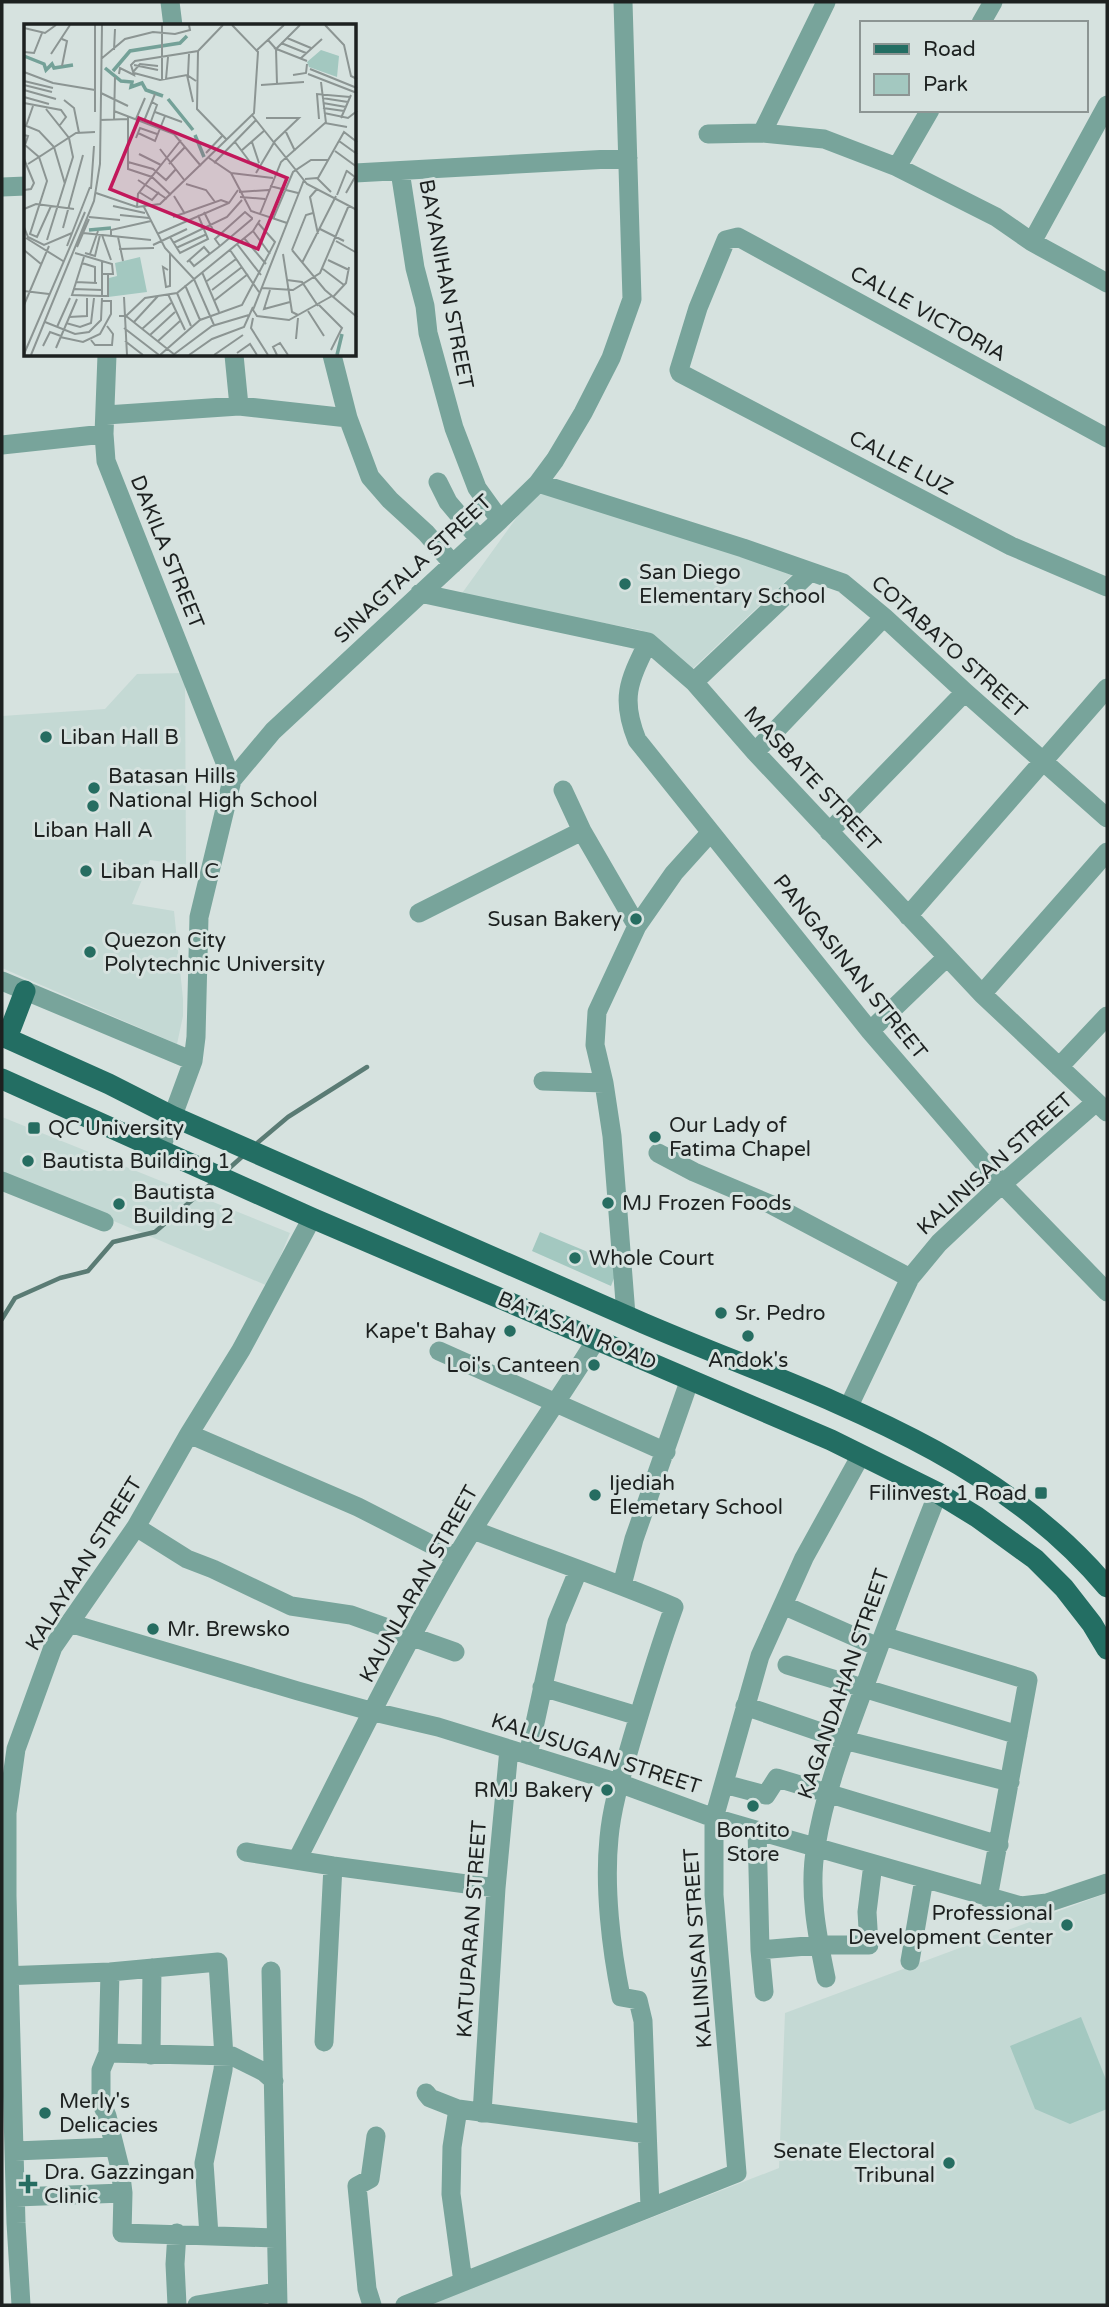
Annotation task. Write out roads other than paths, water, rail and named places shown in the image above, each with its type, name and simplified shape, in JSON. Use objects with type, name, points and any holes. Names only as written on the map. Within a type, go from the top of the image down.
[{"type":"main road","points":[[4,1037],[25,991]]},
{"type":"main road","name":"BATASAN ROAD","points":[[4,1037],[172,1116],[626,1315],[848,1408],[923,1444],[997,1488],[1060,1536],[1107,1587]]},
{"type":"main road","name":"BATASAN ROAD","points":[[2,1079],[312,1217],[831,1440],[938,1493],[1035,1559],[1071,1597],[1107,1649]]},
{"type":"street","points":[[170,2],[173,24]]},
{"type":"street","name":"SINAGTALA STREET","points":[[161,1148],[193,1061],[199,918],[232,780],[273,732],[538,483],[555,460],[611,358],[632,299],[623,2]]},
{"type":"street","points":[[762,132],[826,2]]},
{"type":"street","points":[[982,21],[993,2]]},
{"type":"street","points":[[1032,242],[1107,105]]},
{"type":"street","points":[[897,167],[929,112]]},
{"type":"street","points":[[708,134],[762,132],[824,139],[897,167],[996,217],[1032,242],[1107,283]]},
{"type":"street","points":[[357,173],[628,158]]},
{"type":"street","name":"BAYANIHAN STREET","points":[[400,171],[428,333],[454,428],[477,488],[500,520]]},
{"type":"street","points":[[2,187],[24,186]]},
{"type":"street","name":"CALLE VICTORIA","points":[[679,370],[698,308],[726,240],[737,237],[1107,438]]},
{"type":"street","name":"DAKILA STREET","points":[[107,357],[106,461],[232,780]]},
{"type":"street","points":[[234,357],[239,406]]},
{"type":"street","points":[[333,357],[348,418],[370,477],[453,564]]},
{"type":"street","name":"CALLE LUZ","points":[[679,370],[680,373],[1011,546],[1107,587]]},
{"type":"street","points":[[2,445],[105,424],[239,406],[348,418]]},
{"type":"street","points":[[438,482],[448,502],[479,540]]},
{"type":"street","name":"COTABATO STREET","points":[[538,483],[743,548],[843,583],[1107,818]]},
{"type":"street","points":[[694,682],[810,573]]},
{"type":"street","name":"MASBATE STREET","points":[[420,593],[648,642],[694,682],[755,752],[982,994],[1102,1107]]},
{"type":"street","points":[[755,752],[884,617]]},
{"type":"street","name":"PANGASINAN STREET","points":[[648,642],[630,678],[627,706],[629,721],[644,750],[870,1031],[1002,1184],[1107,1292]]},
{"type":"street","points":[[908,916],[1107,688]]},
{"type":"street","points":[[829,832],[965,692]]},
{"type":"street","points":[[563,790],[582,831],[637,926]]},
{"type":"street","points":[[419,913],[582,831]]},
{"type":"street","points":[[626,1315],[612,1136],[595,1045],[597,1013],[637,926],[674,873],[710,833]]},
{"type":"street","points":[[982,994],[1107,852]]},
{"type":"street","points":[[870,1031],[947,957]]},
{"type":"street","points":[[2,981],[193,1061]]},
{"type":"street","points":[[1059,1067],[1107,1016]]},
{"type":"street","points":[[543,1081],[604,1083]]},
{"type":"street","name":"KALINISAN STREET","points":[[848,1408],[909,1278],[950,1232],[1002,1184],[1102,1107]]},
{"type":"street","points":[[658,1153],[694,1172],[772,1205],[909,1278]]},
{"type":"street","points":[[2,1181],[104,1222]]},
{"type":"street","name":"KALAYAAN STREET","points":[[21,2305],[9,2223],[16,2197],[8,2121],[9,2020],[6,1976],[7,1813],[16,1749],[53,1647],[136,1527],[241,1350],[312,1217]]},
{"type":"street","name":"KAUNLARAN STREET","points":[[297,1860],[456,1557],[596,1340]]},
{"type":"street","points":[[439,1351],[666,1452]]},
{"type":"street","points":[[622,1585],[634,1539],[690,1378]]},
{"type":"street","points":[[189,1434],[358,1507],[456,1557]]},
{"type":"street","name":"KALINISAN STREET","points":[[650,2207],[737,2173],[714,1895],[714,1818],[761,1656],[804,1558],[861,1455]]},
{"type":"street","name":"KAGANDAHAN STREET","points":[[826,1978],[819,1945],[813,1890],[815,1847],[844,1740],[938,1493]]},
{"type":"street","points":[[136,1527],[187,1559],[291,1606],[351,1615],[455,1652]]},
{"type":"street","points":[[405,2305],[650,2207],[643,2021],[638,2000],[621,1997],[615,1969],[609,1838],[619,1783],[674,1607],[473,1530]]},
{"type":"street","name":"KATUPARAN STREET","points":[[482,2113],[496,1888],[519,1752],[542,1687],[557,1622],[578,1571]]},
{"type":"street","points":[[783,1605],[881,1641],[1028,1680],[988,1898]]},
{"type":"street","name":"KALUSUGAN STREET","points":[[69,1623],[373,1712],[438,1727],[619,1783],[714,1818],[988,1898],[1021,1906],[1047,1903],[1107,1883]]},
{"type":"street","points":[[786,1665],[1018,1735]]},
{"type":"street","points":[[542,1687],[638,1716]]},
{"type":"street","points":[[745,1706],[844,1740],[1010,1782]]},
{"type":"street","points":[[724,1784],[766,1795],[777,1778],[999,1845]]},
{"type":"street","points":[[757,1830],[760,1950],[764,1992]]},
{"type":"street","points":[[246,1852],[496,1888]]},
{"type":"street","points":[[760,1950],[819,1945],[870,1945],[867,1913],[873,1864]]},
{"type":"street","points":[[324,2042],[334,1866]]},
{"type":"street","points":[[910,1961],[924,1879]]},
{"type":"street","points":[[6,1976],[110,1972],[218,1962],[224,2056],[204,2163],[209,2235]]},
{"type":"street","points":[[151,2055],[152,1968]]},
{"type":"street","points":[[197,2305],[277,2299],[271,1971]]},
{"type":"street","points":[[110,1972],[108,2053],[101,2070],[101,2102],[124,2193],[122,2233],[275,2238]]},
{"type":"street","points":[[108,2053],[232,2056],[264,2072],[274,2081]]},
{"type":"street","points":[[426,2093],[430,2098],[458,2109],[647,2134]]},
{"type":"street","points":[[458,2109],[452,2147],[451,2194],[463,2281]]},
{"type":"street","points":[[372,2305],[365,2277],[357,2186],[370,2179],[376,2137]]},
{"type":"street","points":[[10,2159],[114,2147]]},
{"type":"street","points":[[16,2197],[124,2193]]},
{"type":"street","points":[[177,2233],[177,2305]]},
{"type":"waterway","points":[[256,1144],[288,1117],[367,1067]]},
{"type":"waterway","points":[[225,1172],[244,1155]]},
{"type":"waterway","points":[[2,1319],[15,1298],[60,1278],[88,1271],[113,1242],[155,1232],[213,1182]]},
{"type":"place","name":"San Diego Elementary School","points":[[625,584]]},
{"type":"place","name":"Liban Hall B","points":[[46,737]]},
{"type":"place","name":"Batasan Hills National High School","points":[[94,788]]},
{"type":"place","name":"Liban Hall A","points":[[93,806]]},
{"type":"place","name":"Liban Hall C","points":[[86,871]]},
{"type":"place","name":"Susan Bakery","points":[[636,919]]},
{"type":"place","name":"Quezon City Polytechnic University","points":[[90,952]]},
{"type":"place","name":"QC University","points":[[34,1128]]},
{"type":"place","name":"Our Lady of Fatima Chapel","points":[[655,1137]]},
{"type":"place","name":"Bautista Building 1","points":[[28,1161]]},
{"type":"place","name":"MJ Frozen Foods","points":[[608,1203]]},
{"type":"place","name":"Bautista Building 2","points":[[119,1204]]},
{"type":"place","name":"Whole Court","points":[[575,1258]]},
{"type":"place","name":"Sr. Pedro","points":[[721,1313]]},
{"type":"place","name":"Kape't Bahay","points":[[510,1331]]},
{"type":"place","name":"Andok's","points":[[748,1336]]},
{"type":"place","name":"Loi's Canteen","points":[[594,1365]]},
{"type":"place","name":"Filinvest 1 Road","points":[[1041,1493]]},
{"type":"place","name":"Ijediah Elemetary School","points":[[595,1495]]},
{"type":"place","name":"Mr. Brewsko","points":[[153,1629]]},
{"type":"place","name":"RMJ Bakery","points":[[607,1790]]},
{"type":"place","name":"Bontito Store","points":[[753,1806]]},
{"type":"place","name":"Professional Development Center","points":[[1067,1925]]},
{"type":"place","name":"Merly's Delicacies","points":[[45,2113]]},
{"type":"place","name":"Senate Electoral Tribunal","points":[[949,2163]]},
{"type":"place","name":"Dra. Gazzingan Clinic","points":[[28,2184]]}]
